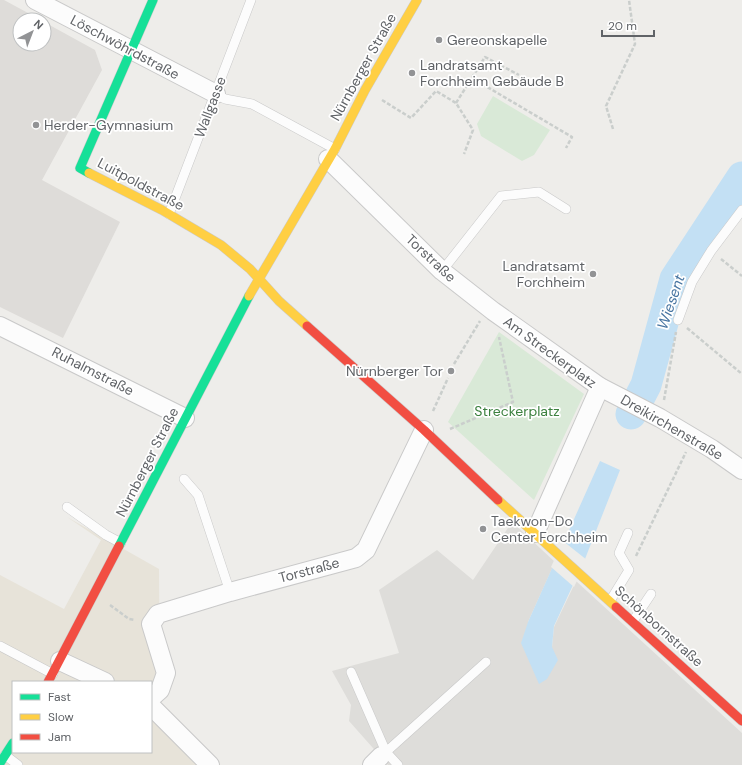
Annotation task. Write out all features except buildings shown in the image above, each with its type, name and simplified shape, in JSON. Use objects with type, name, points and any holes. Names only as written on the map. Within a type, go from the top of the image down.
[{"type":"street","name":"Löschwöhrdstraße","points":[[35,0],[216,94]]},
{"type":"street","name":"Luitpoldstraße","points":[[153,0],[80,168],[169,214],[214,240],[259,277]]},
{"type":"street","name":"Nürnberger Straße","points":[[54,672],[259,277],[331,154],[365,90],[417,0]]},
{"type":"street","name":"Torstraße","points":[[331,154],[442,270],[491,309]]},
{"type":"street","points":[[259,277],[279,301],[428,433],[535,533]]},
{"type":"street","name":"Am Streckerplatz","points":[[491,309],[600,387],[535,533]]},
{"type":"street","name":"Ruhalmstraße","points":[[0,326],[185,418]]},
{"type":"street","name":"Dreikirchenstraße","points":[[600,387],[660,418],[742,470]]},
{"type":"street","name":"Torstraße","points":[[151,624],[158,614],[230,592],[356,558],[366,550],[428,433]]},
{"type":"street","name":"Schönbornstraße","points":[[535,533],[742,720]]},
{"type":"street","points":[[151,624],[166,673],[160,690],[152,697]]},
{"type":"street","points":[[54,672],[99,681]]},
{"type":"street","points":[[152,707],[210,765]]},
{"type":"street","points":[[0,763],[12,745]]},
{"type":"lane","name":"Wallgasse","points":[[169,214],[251,0]]},
{"type":"lane","points":[[216,94],[225,100],[252,104],[331,154]]},
{"type":"lane","points":[[442,270],[501,196],[539,192],[566,209]]},
{"type":"lane","points":[[678,320],[692,282],[711,251],[742,210]]},
{"type":"lane","points":[[184,479],[198,495],[230,592]]},
{"type":"lane","points":[[67,507],[106,536],[121,543]]},
{"type":"lane","points":[[610,601],[629,570],[619,553],[628,533]]},
{"type":"lane","points":[[633,621],[651,594]]},
{"type":"lane","points":[[0,646],[54,672]]},
{"type":"lane","points":[[380,758],[486,662]]},
{"type":"lane","points":[[351,672],[380,758]]},
{"type":"lane","points":[[6,755],[18,765]]},
{"type":"lane","points":[[380,758],[398,765]]},
{"type":"path","points":[[613,129],[606,106],[635,44],[629,0]]},
{"type":"path","points":[[456,103],[485,57],[519,75]]},
{"type":"path","points":[[472,78],[572,137],[566,148]]},
{"type":"path","points":[[365,90],[411,118],[436,91],[456,103],[473,130],[464,154]]},
{"type":"path","points":[[711,251],[742,276]]},
{"type":"path","points":[[454,364],[491,309]]},
{"type":"path","points":[[428,433],[513,402],[491,309]]},
{"type":"path","points":[[660,418],[678,320],[742,374]]},
{"type":"path","points":[[428,433],[448,378]]},
{"type":"path","points":[[629,570],[687,450],[701,443]]},
{"type":"path","points":[[95,594],[129,619],[151,624]]},
{"type":"shaded area","name":"Herder-Gymnasium","points":[[0,0],[4,0],[26,12],[12,12],[12,52],[52,52],[52,26],[95,50],[102,70],[42,180],[120,222],[63,338],[0,307]]},
{"type":"shaded area","points":[[67,517],[159,569],[160,718],[209,765],[0,765],[0,575],[64,609],[101,540]]},
{"type":"shaded area","points":[[512,522],[555,562],[528,622],[552,647],[554,627],[576,581],[742,733],[742,765],[388,765],[349,721],[351,705],[332,671],[399,653],[379,590],[437,550],[473,580]]},
{"type":"green space","points":[[493,96],[550,130],[534,155],[522,161],[481,136],[477,124]]},
{"type":"green space","name":"Streckerplatz","points":[[499,332],[584,394],[534,500],[448,422]]},
{"type":"water","points":[[600,461],[620,470],[585,559],[554,626],[552,647],[558,660],[547,679],[539,684],[521,643],[528,622]]},
{"type":"pier","points":[[563,541],[587,560],[574,587],[551,567]]},
{"type":"waterway","name":"Wiesent","points":[[631,414],[646,385],[675,279],[742,177]]},
{"type":"traffic: fast","points":[[89,173],[80,168],[153,0]]},
{"type":"traffic: fast","points":[[119,546],[249,296]]},
{"type":"traffic: fast","points":[[0,763],[12,745]]},
{"type":"traffic: slow","points":[[249,296],[335,149],[365,90],[417,0]]},
{"type":"traffic: slow","points":[[89,173],[162,210],[221,245],[250,269],[279,301],[307,326]]},
{"type":"traffic: slow","points":[[498,500],[616,607]]},
{"type":"traffic: jam","points":[[307,326],[424,430],[498,500]]},
{"type":"traffic: jam","points":[[49,681],[119,546]]},
{"type":"traffic: jam","points":[[616,607],[742,721]]},
{"type":"place","name":"Gereonskapelle","points":[[439,40]]},
{"type":"place","name":"Landratsamt Forchheim Gebäude B","points":[[412,73]]},
{"type":"place","name":"Herder-Gymnasium","points":[[36,125]]},
{"type":"place","name":"Landratsamt Forchheim","points":[[593,274]]},
{"type":"place","name":"Nürnberger Tor","points":[[451,371]]},
{"type":"place","name":"Taekwon-Do Center Forchheim","points":[[483,529]]}]
